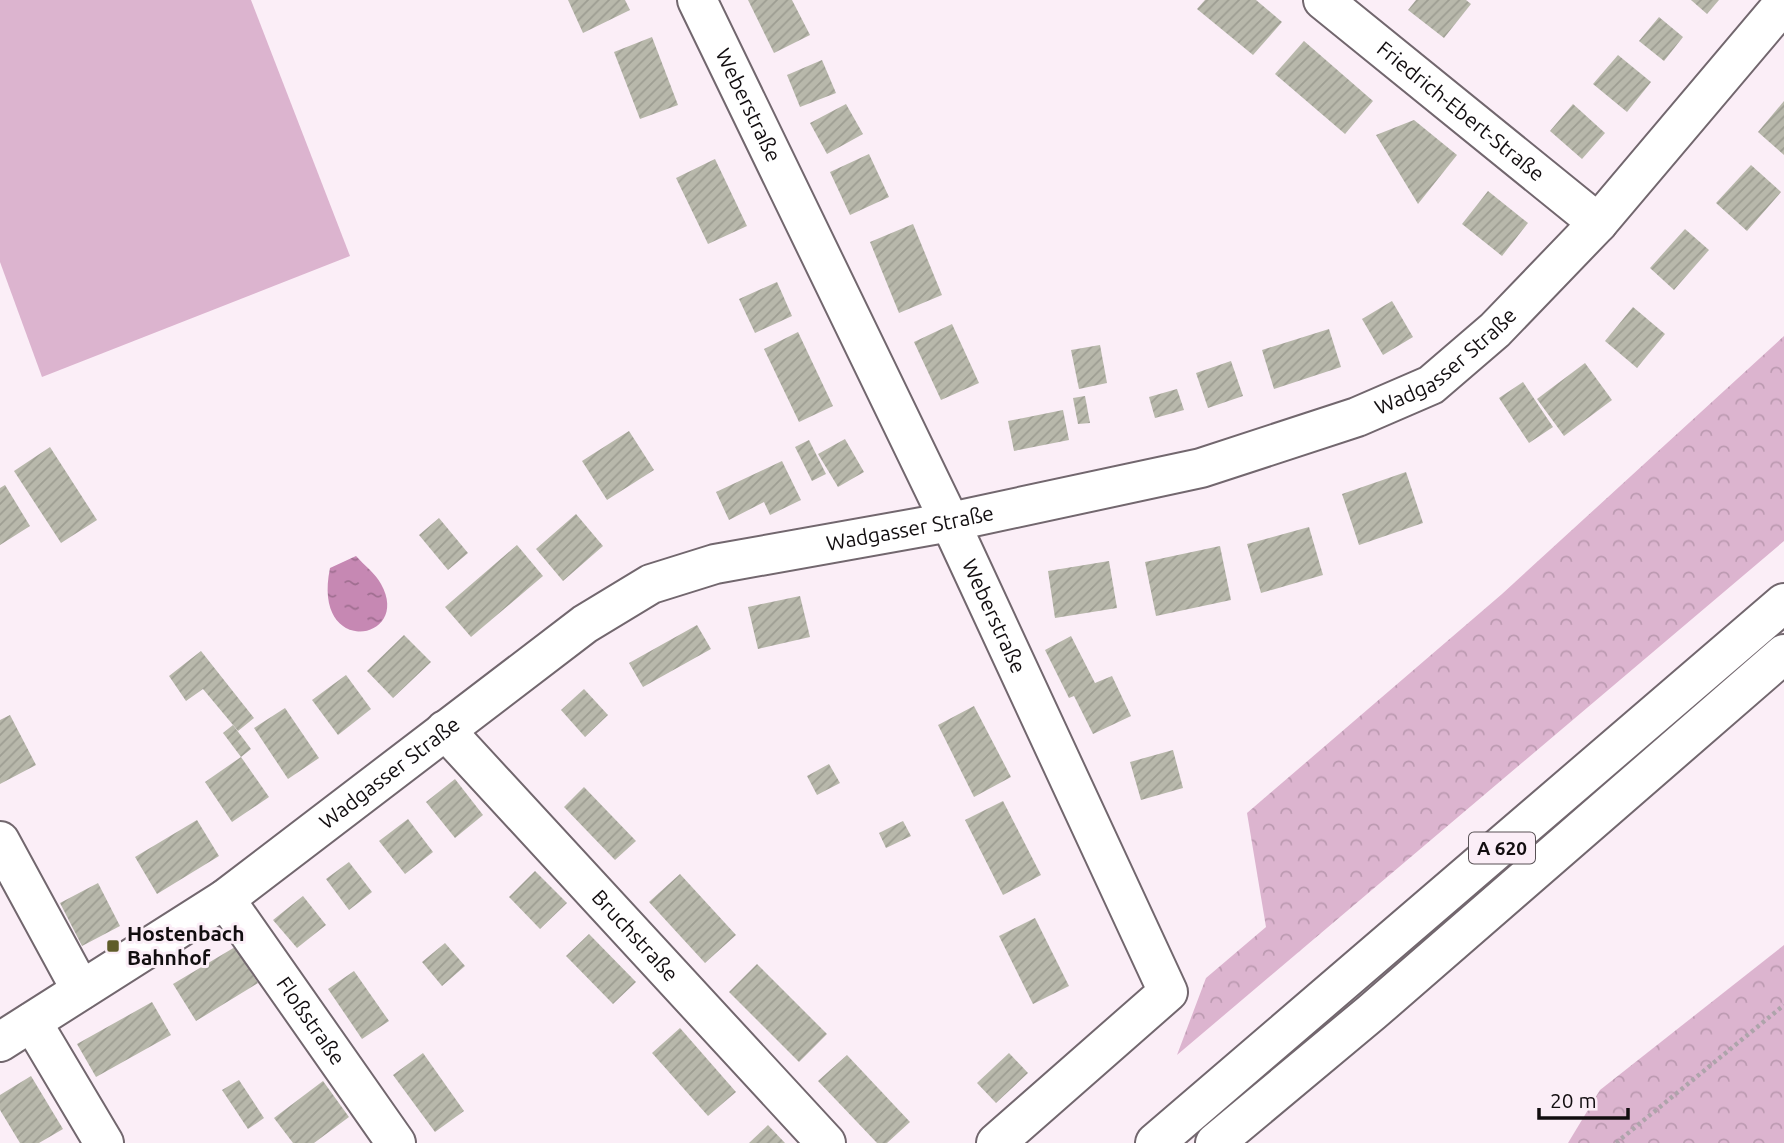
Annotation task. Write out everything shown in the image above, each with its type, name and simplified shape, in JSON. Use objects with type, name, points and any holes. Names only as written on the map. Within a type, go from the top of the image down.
[{"type":"main road","name":"Weberstraße","points":[[697,0],[950,522],[1168,992],[996,1143]]},
{"type":"main road","name":"Friedrich-Ebert-Straße","points":[[1323,0],[1598,223]]},
{"type":"main road","name":"Wadgasser Straße","points":[[0,1042],[225,899],[586,624],[651,584],[715,564],[950,522],[1201,468],[1357,417],[1432,385],[1495,330],[1598,223],[1784,3]]},
{"type":"main road","name":"A 620","points":[[1155,1143],[1784,603]]},
{"type":"main road","name":"A 620","points":[[1215,1143],[1393,993],[1784,654]]},
{"type":"main road","name":"Bruchstraße","points":[[445,730],[826,1143]]},
{"type":"main road","points":[[0,841],[81,990]]},
{"type":"main road","name":"Floßstraße","points":[[225,899],[396,1143]]},
{"type":"main road","points":[[32,1022],[104,1143]]},
{"type":"path","points":[[1616,1143],[1784,1005]]},
{"type":"green space","points":[[0,0],[251,0],[350,256],[42,377],[0,262]]},
{"type":"green space","points":[[1784,336],[1784,541],[1177,1055],[1206,978],[1266,927],[1247,813],[1502,594]]},
{"type":"green space","points":[[1784,945],[1784,1143],[1568,1143],[1600,1090]]},
{"type":"water","points":[[356,556],[379,580],[387,603],[384,618],[374,628],[360,632],[346,628],[334,617],[328,597],[330,568]]},
{"type":"building","points":[[568,0],[625,0],[630,10],[583,33]]},
{"type":"building","points":[[748,0],[792,0],[810,35],[774,53]]},
{"type":"building","points":[[1205,0],[1256,0],[1282,22],[1253,55],[1197,9]]},
{"type":"building","points":[[1416,0],[1466,0],[1471,4],[1444,38],[1408,10]]},
{"type":"building","points":[[1691,0],[1719,0],[1707,14]]},
{"type":"building","points":[[1659,17],[1683,37],[1664,61],[1639,41]]},
{"type":"building","points":[[652,37],[678,105],[640,119],[614,52]]},
{"type":"building","points":[[1304,41],[1373,101],[1345,134],[1275,74]]},
{"type":"building","points":[[1618,55],[1651,82],[1627,112],[1593,84]]},
{"type":"building","points":[[822,60],[836,93],[800,107],[787,75]]},
{"type":"building","points":[[1784,101],[1784,155],[1758,132]]},
{"type":"building","points":[[846,104],[863,134],[827,154],[810,123]]},
{"type":"building","points":[[1573,104],[1605,133],[1582,159],[1550,131]]},
{"type":"building","points":[[1414,120],[1457,155],[1418,204],[1376,135]]},
{"type":"building","points":[[869,154],[889,197],[850,215],[830,172]]},
{"type":"building","points":[[715,159],[747,226],[708,244],[676,178]]},
{"type":"building","points":[[1751,165],[1781,192],[1747,231],[1716,203]]},
{"type":"building","points":[[1488,191],[1528,223],[1502,256],[1462,224]]},
{"type":"building","points":[[913,224],[942,295],[899,313],[870,242]]},
{"type":"building","points":[[1685,229],[1709,250],[1674,290],[1650,268]]},
{"type":"building","points":[[777,282],[792,316],[755,333],[739,299]]},
{"type":"building","points":[[1392,301],[1413,337],[1383,355],[1362,319]]},
{"type":"building","points":[[1633,307],[1665,334],[1637,368],[1605,341]]},
{"type":"building","points":[[952,324],[979,383],[941,400],[914,342]]},
{"type":"building","points":[[1329,329],[1341,367],[1274,389],[1262,350]]},
{"type":"building","points":[[798,332],[833,406],[799,422],[764,349]]},
{"type":"building","points":[[1100,345],[1107,383],[1079,389],[1071,350]]},
{"type":"building","points":[[1231,361],[1243,396],[1208,408],[1196,373]]},
{"type":"building","points":[[1585,363],[1612,400],[1564,436],[1537,399]]},
{"type":"building","points":[[1523,382],[1553,427],[1529,443],[1499,398]]},
{"type":"building","points":[[1177,389],[1184,410],[1155,418],[1149,397]]},
{"type":"building","points":[[1085,396],[1090,423],[1078,424],[1073,398]]},
{"type":"building","points":[[1063,410],[1069,440],[1014,451],[1008,421]]},
{"type":"building","points":[[629,431],[654,470],[607,500],[582,461]]},
{"type":"building","points":[[845,439],[864,472],[838,487],[818,454]]},
{"type":"building","points":[[809,440],[826,474],[812,481],[795,447]]},
{"type":"building","points":[[50,447],[97,520],[61,543],[14,471]]},
{"type":"building","points":[[782,461],[801,500],[770,515],[764,502],[729,520],[716,492]]},
{"type":"building","points":[[1406,472],[1423,523],[1359,545],[1342,494]]},
{"type":"building","points":[[5,485],[30,526],[0,545],[0,488]]},
{"type":"building","points":[[576,514],[603,546],[563,581],[536,549]]},
{"type":"building","points":[[439,518],[468,553],[448,570],[419,535]]},
{"type":"building","points":[[1309,527],[1323,575],[1261,593],[1247,544]]},
{"type":"building","points":[[517,545],[543,576],[471,637],[445,607]]},
{"type":"building","points":[[1220,546],[1231,600],[1156,616],[1145,562]]},
{"type":"building","points":[[1109,561],[1117,608],[1055,618],[1048,571]]},
{"type":"building","points":[[800,596],[810,637],[758,649],[748,607]]},
{"type":"building","points":[[697,625],[711,649],[643,687],[629,663]]},
{"type":"building","points":[[404,635],[431,662],[393,698],[367,671]]},
{"type":"building","points":[[1071,636],[1095,683],[1112,676],[1131,716],[1093,734],[1074,696],[1069,698],[1045,650]]},
{"type":"building","points":[[201,651],[254,718],[238,731],[203,689],[186,701],[169,676]]},
{"type":"building","points":[[346,675],[371,709],[338,735],[312,700]]},
{"type":"building","points":[[584,689],[608,715],[585,737],[561,710]]},
{"type":"building","points":[[974,706],[1011,777],[974,797],[938,725]]},
{"type":"building","points":[[285,708],[319,758],[288,779],[254,728]]},
{"type":"building","points":[[10,715],[36,765],[0,784],[0,720]]},
{"type":"building","points":[[233,725],[251,749],[241,757],[223,733]]},
{"type":"building","points":[[1173,750],[1183,788],[1141,800],[1130,762]]},
{"type":"building","points":[[241,757],[269,797],[232,822],[205,782]]},
{"type":"building","points":[[829,764],[840,783],[817,795],[807,776]]},
{"type":"building","points":[[455,779],[483,815],[455,838],[426,802]]},
{"type":"building","points":[[584,787],[636,841],[615,860],[564,807]]},
{"type":"building","points":[[1003,801],[1041,875],[1003,895],[965,820]]},
{"type":"building","points":[[408,819],[433,852],[405,874],[379,841]]},
{"type":"building","points":[[197,820],[219,856],[157,894],[135,857]]},
{"type":"building","points":[[903,821],[911,836],[886,848],[879,833]]},
{"type":"building","points":[[349,862],[372,892],[349,910],[326,879]]},
{"type":"building","points":[[535,871],[567,903],[540,929],[509,897]]},
{"type":"building","points":[[680,874],[736,935],[705,963],[649,902]]},
{"type":"building","points":[[98,883],[120,926],[82,946],[60,903]]},
{"type":"building","points":[[303,896],[326,925],[297,948],[273,920]]},
{"type":"building","points":[[1035,918],[1069,986],[1033,1004],[999,936]]},
{"type":"building","points":[[589,934],[636,982],[613,1004],[566,956]]},
{"type":"building","points":[[445,943],[465,966],[442,986],[422,962]]},
{"type":"building","points":[[235,947],[258,983],[196,1021],[173,984]]},
{"type":"building","points":[[757,964],[827,1034],[799,1062],[729,992]]},
{"type":"building","points":[[354,971],[389,1021],[362,1039],[328,989]]},
{"type":"building","points":[[152,1002],[171,1035],[96,1077],[77,1044]]},
{"type":"building","points":[[680,1028],[736,1092],[708,1116],[652,1053]]},
{"type":"building","points":[[423,1053],[464,1111],[435,1132],[393,1075]]},
{"type":"building","points":[[1009,1053],[1028,1073],[996,1103],[977,1083]]},
{"type":"building","points":[[847,1055],[910,1122],[887,1143],[877,1143],[818,1081]]},
{"type":"building","points":[[31,1076],[63,1129],[39,1143],[20,1143],[0,1110],[0,1095]]},
{"type":"building","points":[[239,1080],[264,1118],[248,1129],[222,1090]]},
{"type":"building","points":[[323,1081],[349,1117],[314,1143],[293,1143],[274,1118]]},
{"type":"building","points":[[768,1125],[785,1143],[749,1143]]},
{"type":"place","name":"Hostenbach Bahnhof","points":[[113,946]]}]
